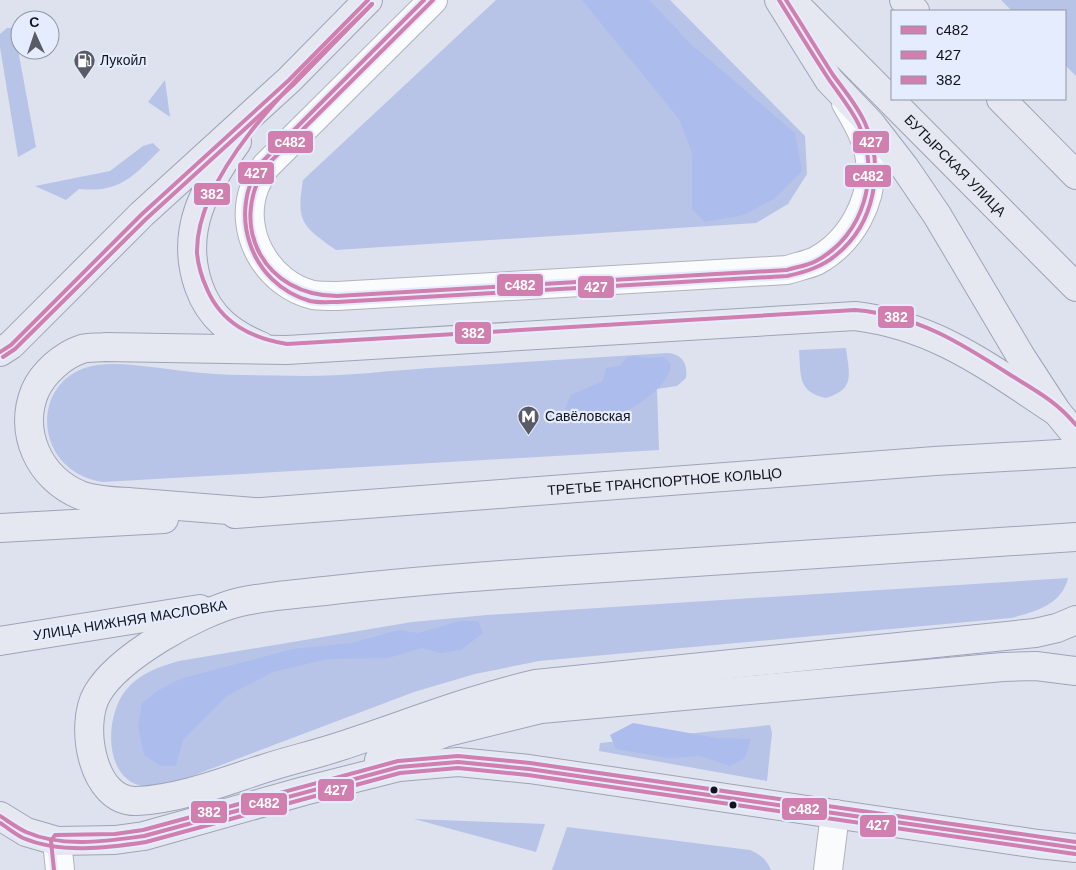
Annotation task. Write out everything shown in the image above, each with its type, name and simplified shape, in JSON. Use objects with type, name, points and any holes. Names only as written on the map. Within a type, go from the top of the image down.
[{"type":"main road","points":[[0,352],[11,345],[142,214],[289,80],[368,0]]},
{"type":"main road","points":[[779,0],[829,80],[871,124],[905,168],[937,215],[1020,356],[1057,412],[1076,435]]},
{"type":"main road","name":"БУТЫРСКАЯ УЛИЦА","points":[[792,0],[1076,287]]},
{"type":"main road","points":[[904,0],[914,10]]},
{"type":"main road","points":[[287,350],[262,346],[244,339],[217,319],[202,293],[192,263],[191,249],[198,210],[212,180],[244,132],[289,80]]},
{"type":"main road","points":[[1002,100],[1076,175]]},
{"type":"main road","points":[[254,512],[105,500],[80,495],[52,478],[37,458],[29,430],[30,406],[36,389],[44,376],[60,361],[82,349],[105,347],[287,350],[855,316],[886,319],[934,336],[1057,412]]},
{"type":"main road","name":"ТРЕТЬЕ ТРАНСПОРТНОЕ КОЛЬЦО","points":[[254,512],[915,462],[1076,453]]},
{"type":"main road","points":[[0,528],[66,526],[254,512]]},
{"type":"main road","points":[[1076,537],[409,581],[238,602],[217,610],[157,640],[122,666],[96,695],[90,712],[91,744],[99,778],[112,793],[120,798],[141,801],[191,792],[341,746],[491,694],[536,684],[1035,633],[1057,628],[1076,620]]},
{"type":"main road","name":"УЛИЦА НИЖНЯЯ МАСЛОВКА","points":[[0,642],[261,599]]},
{"type":"main road","points":[[304,790],[444,733],[541,709],[1003,667],[1036,666],[1076,671]]},
{"type":"main road","points":[[0,816],[26,832],[57,840],[115,840],[144,836],[304,790],[399,767],[458,762],[530,769],[1076,848]]},
{"type":"street","points":[[433,0],[266,166],[255,186],[250,209],[254,239],[259,254],[273,272],[292,286],[314,295],[337,296],[786,270],[816,261],[842,242],[859,217],[868,193],[870,160],[862,132],[847,104],[829,80]]},
{"type":"street","points":[[828,870],[835,814]]},
{"type":"street","points":[[57,840],[60,870]]},
{"type":"shaded area","points":[[496,0],[670,0],[805,136],[807,174],[788,204],[756,223],[336,250],[316,235],[304,222],[300,205],[303,180]]},
{"type":"shaded area","points":[[582,0],[649,0],[690,43],[795,133],[802,171],[774,199],[743,215],[705,222],[692,209],[692,153],[679,119]]},
{"type":"shaded area","points":[[1001,0],[1076,0],[1076,76],[1066,66],[1066,10],[1011,10]]},
{"type":"shaded area","points":[[7,28],[10,28],[10,60],[20,60],[36,147],[18,157],[0,47],[0,34]]},
{"type":"shaded area","points":[[165,80],[170,117],[148,102]]},
{"type":"shaded area","points":[[153,143],[160,150],[133,175],[115,186],[93,190],[79,189],[66,200],[35,186],[110,171],[143,146]]},
{"type":"shaded area","points":[[846,348],[849,373],[846,385],[842,390],[826,398],[817,395],[805,387],[801,375],[799,350]]},
{"type":"shaded area","points":[[667,353],[677,355],[683,360],[686,368],[686,378],[677,386],[657,389],[659,450],[103,482],[79,474],[62,460],[51,443],[47,423],[50,404],[59,386],[75,372],[97,365],[122,364],[228,375],[320,376]]},
{"type":"shaded area","points":[[627,357],[645,358],[664,357],[671,364],[669,374],[663,383],[643,401],[620,414],[599,420],[575,419],[565,409],[571,395],[603,381],[606,368],[620,366]]},
{"type":"shaded area","points":[[1068,578],[1060,595],[1046,606],[1011,618],[539,661],[475,674],[414,692],[171,784],[147,786],[133,783],[123,775],[113,753],[112,725],[115,712],[126,690],[137,679],[150,671],[179,661],[412,622],[487,615]]},
{"type":"shaded area","points":[[460,621],[478,621],[483,633],[461,650],[440,653],[422,648],[388,658],[328,659],[273,672],[227,696],[183,740],[176,766],[161,766],[144,755],[138,726],[142,703],[159,690],[180,679],[292,649],[351,643],[399,630],[418,633]]},
{"type":"shaded area","points":[[633,723],[717,738],[751,739],[745,758],[730,766],[700,756],[669,758],[616,749],[610,735]]},
{"type":"shaded area","points":[[770,725],[772,733],[767,781],[599,751],[600,743]]},
{"type":"shaded area","points":[[414,819],[545,824],[536,852]]},
{"type":"shaded area","points":[[567,827],[750,850],[763,858],[771,870],[552,870]]},
{"type":"transit line","name":"с482","points":[[0,352],[11,345],[142,214],[289,80],[368,0]]},
{"type":"transit line","name":"427","points":[[424,0],[262,162],[251,182],[246,202],[246,223],[250,244],[259,263],[272,279],[289,292],[310,301],[337,302],[787,276],[807,271],[825,263],[849,242],[860,227],[868,211],[873,194],[874,158],[871,140],[862,116],[833,75],[786,0]]},
{"type":"transit line","name":"с482","points":[[433,0],[266,166],[255,189],[251,212],[252,234],[260,254],[273,271],[290,284],[312,293],[337,296],[787,270],[816,261],[833,250],[846,236],[856,220],[864,202],[868,183],[868,163],[865,144],[856,119],[779,0]]},
{"type":"transit line","name":"427","points":[[3,357],[15,349],[146,219],[293,85],[372,4]]},
{"type":"transit line","name":"382","points":[[372,4],[320,55],[262,117],[236,151],[215,185],[202,220],[197,253],[198,262],[203,280],[213,301],[221,312],[239,327],[262,338],[287,344],[855,310],[899,318],[938,332],[1047,398],[1076,425]]},
{"type":"transit line","name":"382","points":[[54,870],[51,841],[55,835],[115,834],[143,830],[398,761],[458,756],[530,763],[1076,842]]},
{"type":"transit line","name":"с482","points":[[0,816],[26,832],[54,840],[69,842],[115,840],[144,836],[399,767],[458,762],[529,769],[1076,848]]},
{"type":"transit line","name":"427","points":[[0,823],[17,835],[37,843],[68,848],[100,848],[146,842],[400,773],[458,768],[528,775],[1075,854]]},
{"type":"place","name":"Лукойл","points":[[84,79]]},
{"type":"place","name":"Савёловская","points":[[529,435]]}]
